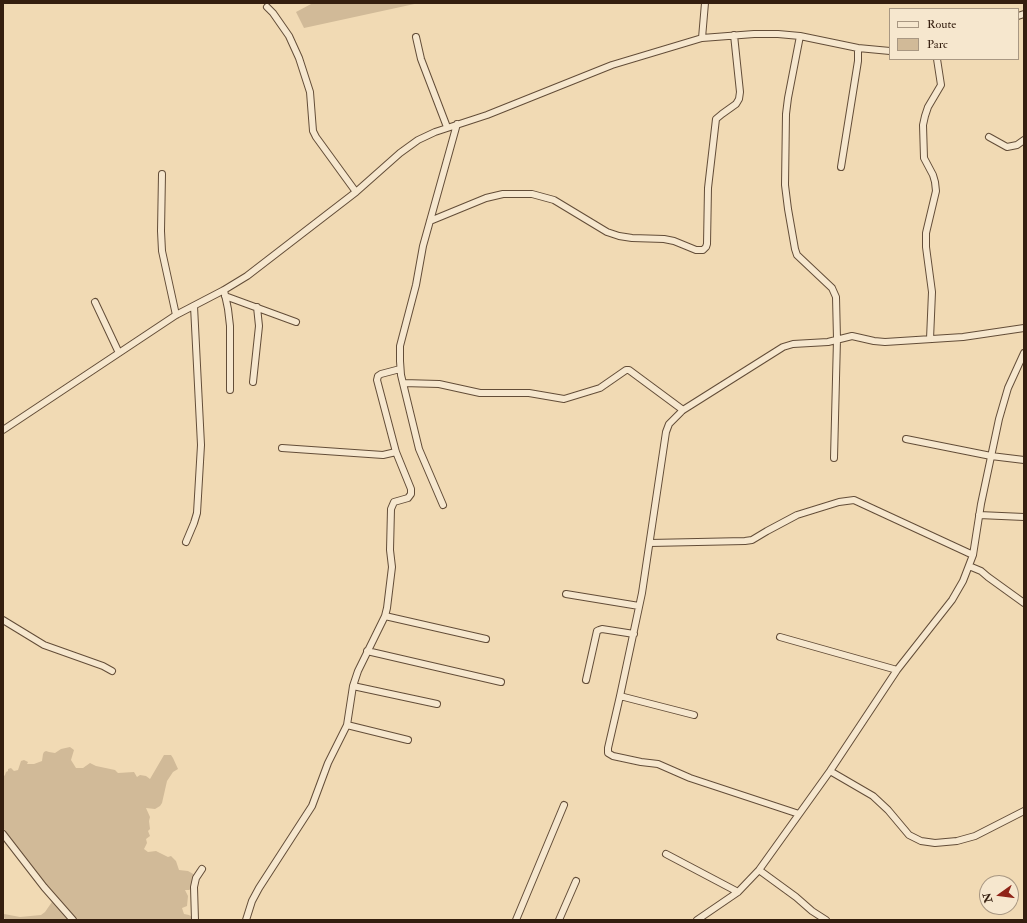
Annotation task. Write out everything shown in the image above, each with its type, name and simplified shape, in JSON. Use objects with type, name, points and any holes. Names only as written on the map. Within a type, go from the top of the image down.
[{"type":"street","points":[[702,38],[706,3]]},
{"type":"street","points":[[267,7],[289,36],[298,58],[310,92],[313,131],[356,192]]},
{"type":"street","points":[[3,430],[176,315],[224,293],[356,192],[400,152],[418,140],[456,124],[487,115],[612,65],[702,38],[734,35],[778,34],[800,36],[858,48],[889,51]]},
{"type":"street","points":[[430,221],[486,198],[503,194],[532,194],[554,200],[607,232],[619,236],[664,239],[674,241],[696,250],[703,250],[707,244],[708,188],[716,119],[736,104],[739,99],[740,92],[734,35]]},
{"type":"street","points":[[416,36],[421,59],[447,128]]},
{"type":"street","points":[[800,36],[786,114],[786,185],[794,249],[797,255],[832,288],[836,297],[837,340],[834,458]]},
{"type":"street","points":[[841,166],[858,61],[858,48]]},
{"type":"street","points":[[930,339],[932,292],[926,247],[926,233],[936,191],[933,174],[924,158],[923,125],[928,107],[941,85],[936,60]]},
{"type":"street","points":[[443,505],[419,449],[400,369],[400,346],[430,221],[456,124]]},
{"type":"street","points":[[989,137],[1007,147],[1017,145],[1024,140]]},
{"type":"street","points":[[162,174],[160,232],[162,251],[176,315]]},
{"type":"street","points":[[224,293],[296,322]]},
{"type":"street","points":[[224,293],[230,326],[230,390]]},
{"type":"street","points":[[95,302],[119,353]]},
{"type":"street","points":[[186,542],[197,513],[201,445],[194,306]]},
{"type":"street","points":[[253,382],[258,326],[258,307]]},
{"type":"street","points":[[800,814],[690,778],[658,764],[613,756],[608,752],[634,634],[650,543],[666,432],[669,424],[683,410],[783,347],[793,344],[820,343],[852,336],[874,341],[963,337],[1024,328]]},
{"type":"street","points":[[697,920],[738,892],[759,870],[830,771],[897,670],[952,600],[963,581],[973,555],[979,515],[999,419],[1006,394],[1024,353]]},
{"type":"street","points":[[246,920],[252,901],[259,888],[312,806],[328,763],[347,725],[353,686],[361,664],[385,616],[390,592],[392,567],[390,550],[391,509],[394,502],[408,498],[411,494],[411,489],[396,452],[377,380],[378,376],[381,374],[400,369]]},
{"type":"street","points":[[403,383],[439,384],[480,393],[529,393],[564,399],[600,388],[626,370],[629,370],[683,410]]},
{"type":"street","points":[[906,439],[991,456],[1024,460]]},
{"type":"street","points":[[282,448],[383,455],[396,452]]},
{"type":"street","points":[[650,543],[745,542],[752,540],[797,515],[839,502],[854,500],[973,555]]},
{"type":"street","points":[[979,515],[1024,517]]},
{"type":"street","points":[[969,566],[981,571],[1024,603]]},
{"type":"street","points":[[566,594],[639,606]]},
{"type":"street","points":[[385,616],[486,639]]},
{"type":"street","points":[[3,620],[44,645],[103,666],[112,671]]},
{"type":"street","points":[[586,680],[597,632],[599,630],[602,629],[634,634]]},
{"type":"street","points":[[780,638],[897,670]]},
{"type":"street","points":[[368,651],[501,682]]},
{"type":"street","points":[[353,686],[437,704]]},
{"type":"street","points":[[620,696],[694,715]]},
{"type":"street","points":[[347,725],[408,740]]},
{"type":"street","points":[[830,771],[873,796],[888,810],[909,835],[920,841],[935,843],[957,841],[975,836],[1024,811]]},
{"type":"street","points":[[516,920],[564,805]]},
{"type":"street","points":[[3,834],[44,887],[73,920]]},
{"type":"street","points":[[666,854],[738,892]]},
{"type":"street","points":[[195,920],[194,887],[196,878],[202,869]]},
{"type":"street","points":[[759,870],[796,897],[812,912],[826,920]]},
{"type":"street","points":[[559,920],[576,881]]},
{"type":"green space","points":[[313,3],[419,3],[304,28],[296,12]]},
{"type":"green space","points":[[70,747],[74,750],[71,760],[76,768],[83,768],[90,763],[96,766],[115,770],[118,773],[134,772],[137,777],[140,775],[146,776],[150,779],[164,755],[171,755],[178,769],[173,772],[167,781],[160,806],[155,809],[146,808],[150,817],[150,829],[148,831],[150,836],[146,839],[147,843],[144,849],[148,852],[156,851],[168,857],[171,856],[176,861],[179,870],[188,871],[195,875],[194,887],[189,890],[185,890],[188,896],[187,906],[182,908],[184,914],[192,917],[191,920],[3,920],[5,918],[3,917],[4,914],[20,917],[41,915],[45,912],[55,895],[3,828],[3,777],[8,769],[11,768],[14,771],[18,770],[21,761],[24,760],[28,762],[27,764],[34,764],[42,761],[43,754],[46,751],[55,753],[61,749]]}]
